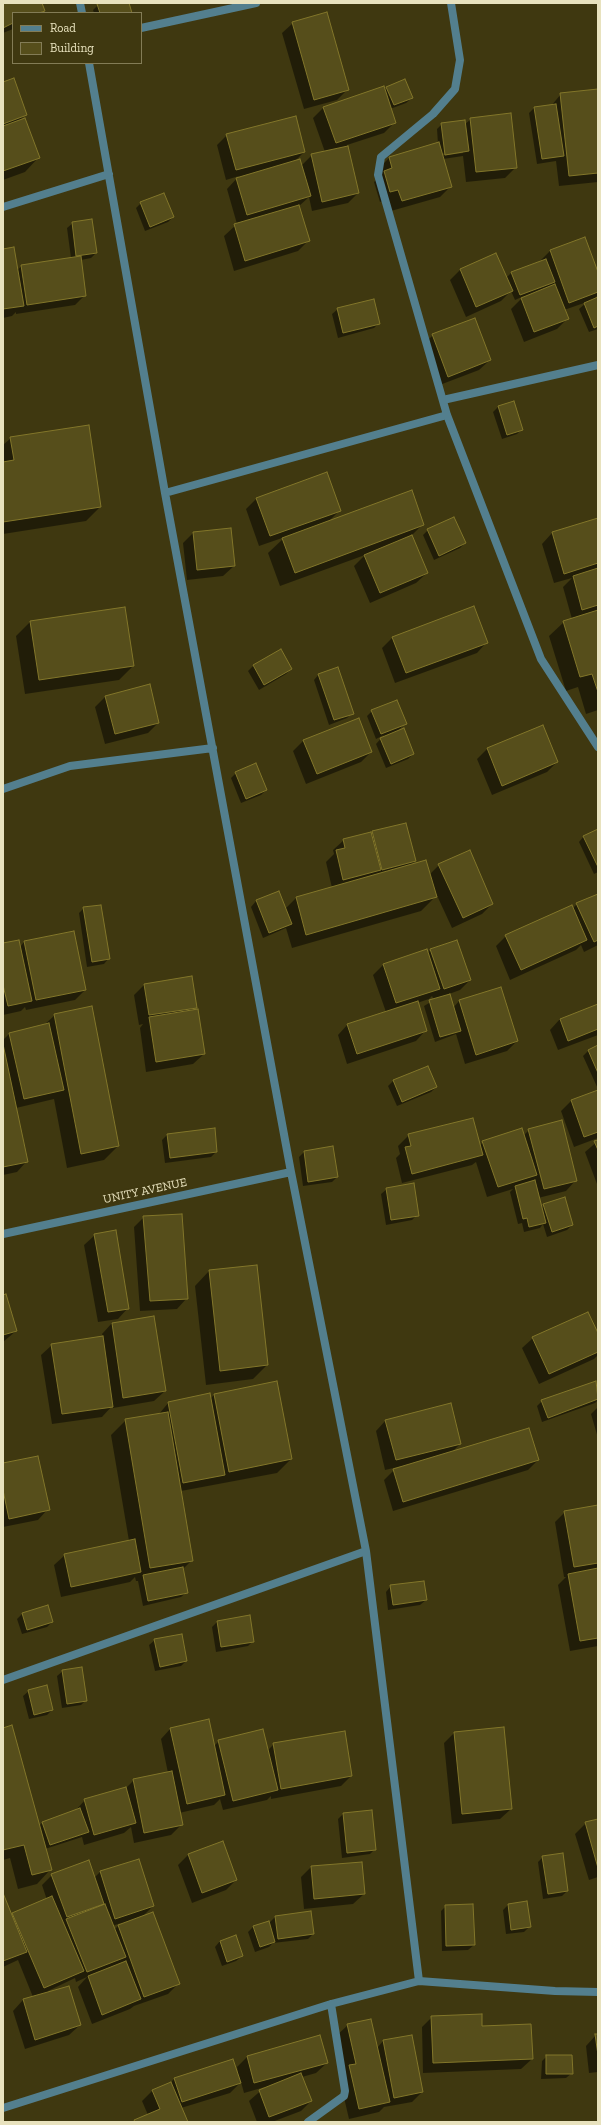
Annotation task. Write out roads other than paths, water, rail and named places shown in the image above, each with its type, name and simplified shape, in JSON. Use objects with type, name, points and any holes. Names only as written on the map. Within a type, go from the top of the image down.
[{"type":"street","points":[[142,28],[256,3]]},
{"type":"street","points":[[451,3],[460,60],[455,89],[433,114],[381,157],[378,175],[447,415],[541,659],[598,748]]},
{"type":"street","points":[[89,64],[165,494],[291,1172],[366,1551],[419,1981]]},
{"type":"street","points":[[3,207],[109,174]]},
{"type":"street","points":[[443,400],[598,365]]},
{"type":"street","points":[[165,494],[447,415]]},
{"type":"street","points":[[3,789],[70,766],[213,748]]},
{"type":"street","name":"UNITY AVENUE","points":[[3,1234],[291,1172]]},
{"type":"street","points":[[3,1680],[366,1551]]},
{"type":"street","points":[[3,2108],[331,2004],[419,1981],[598,1992]]},
{"type":"street","points":[[308,2122],[344,2096],[345,2091],[331,2004]]}]
